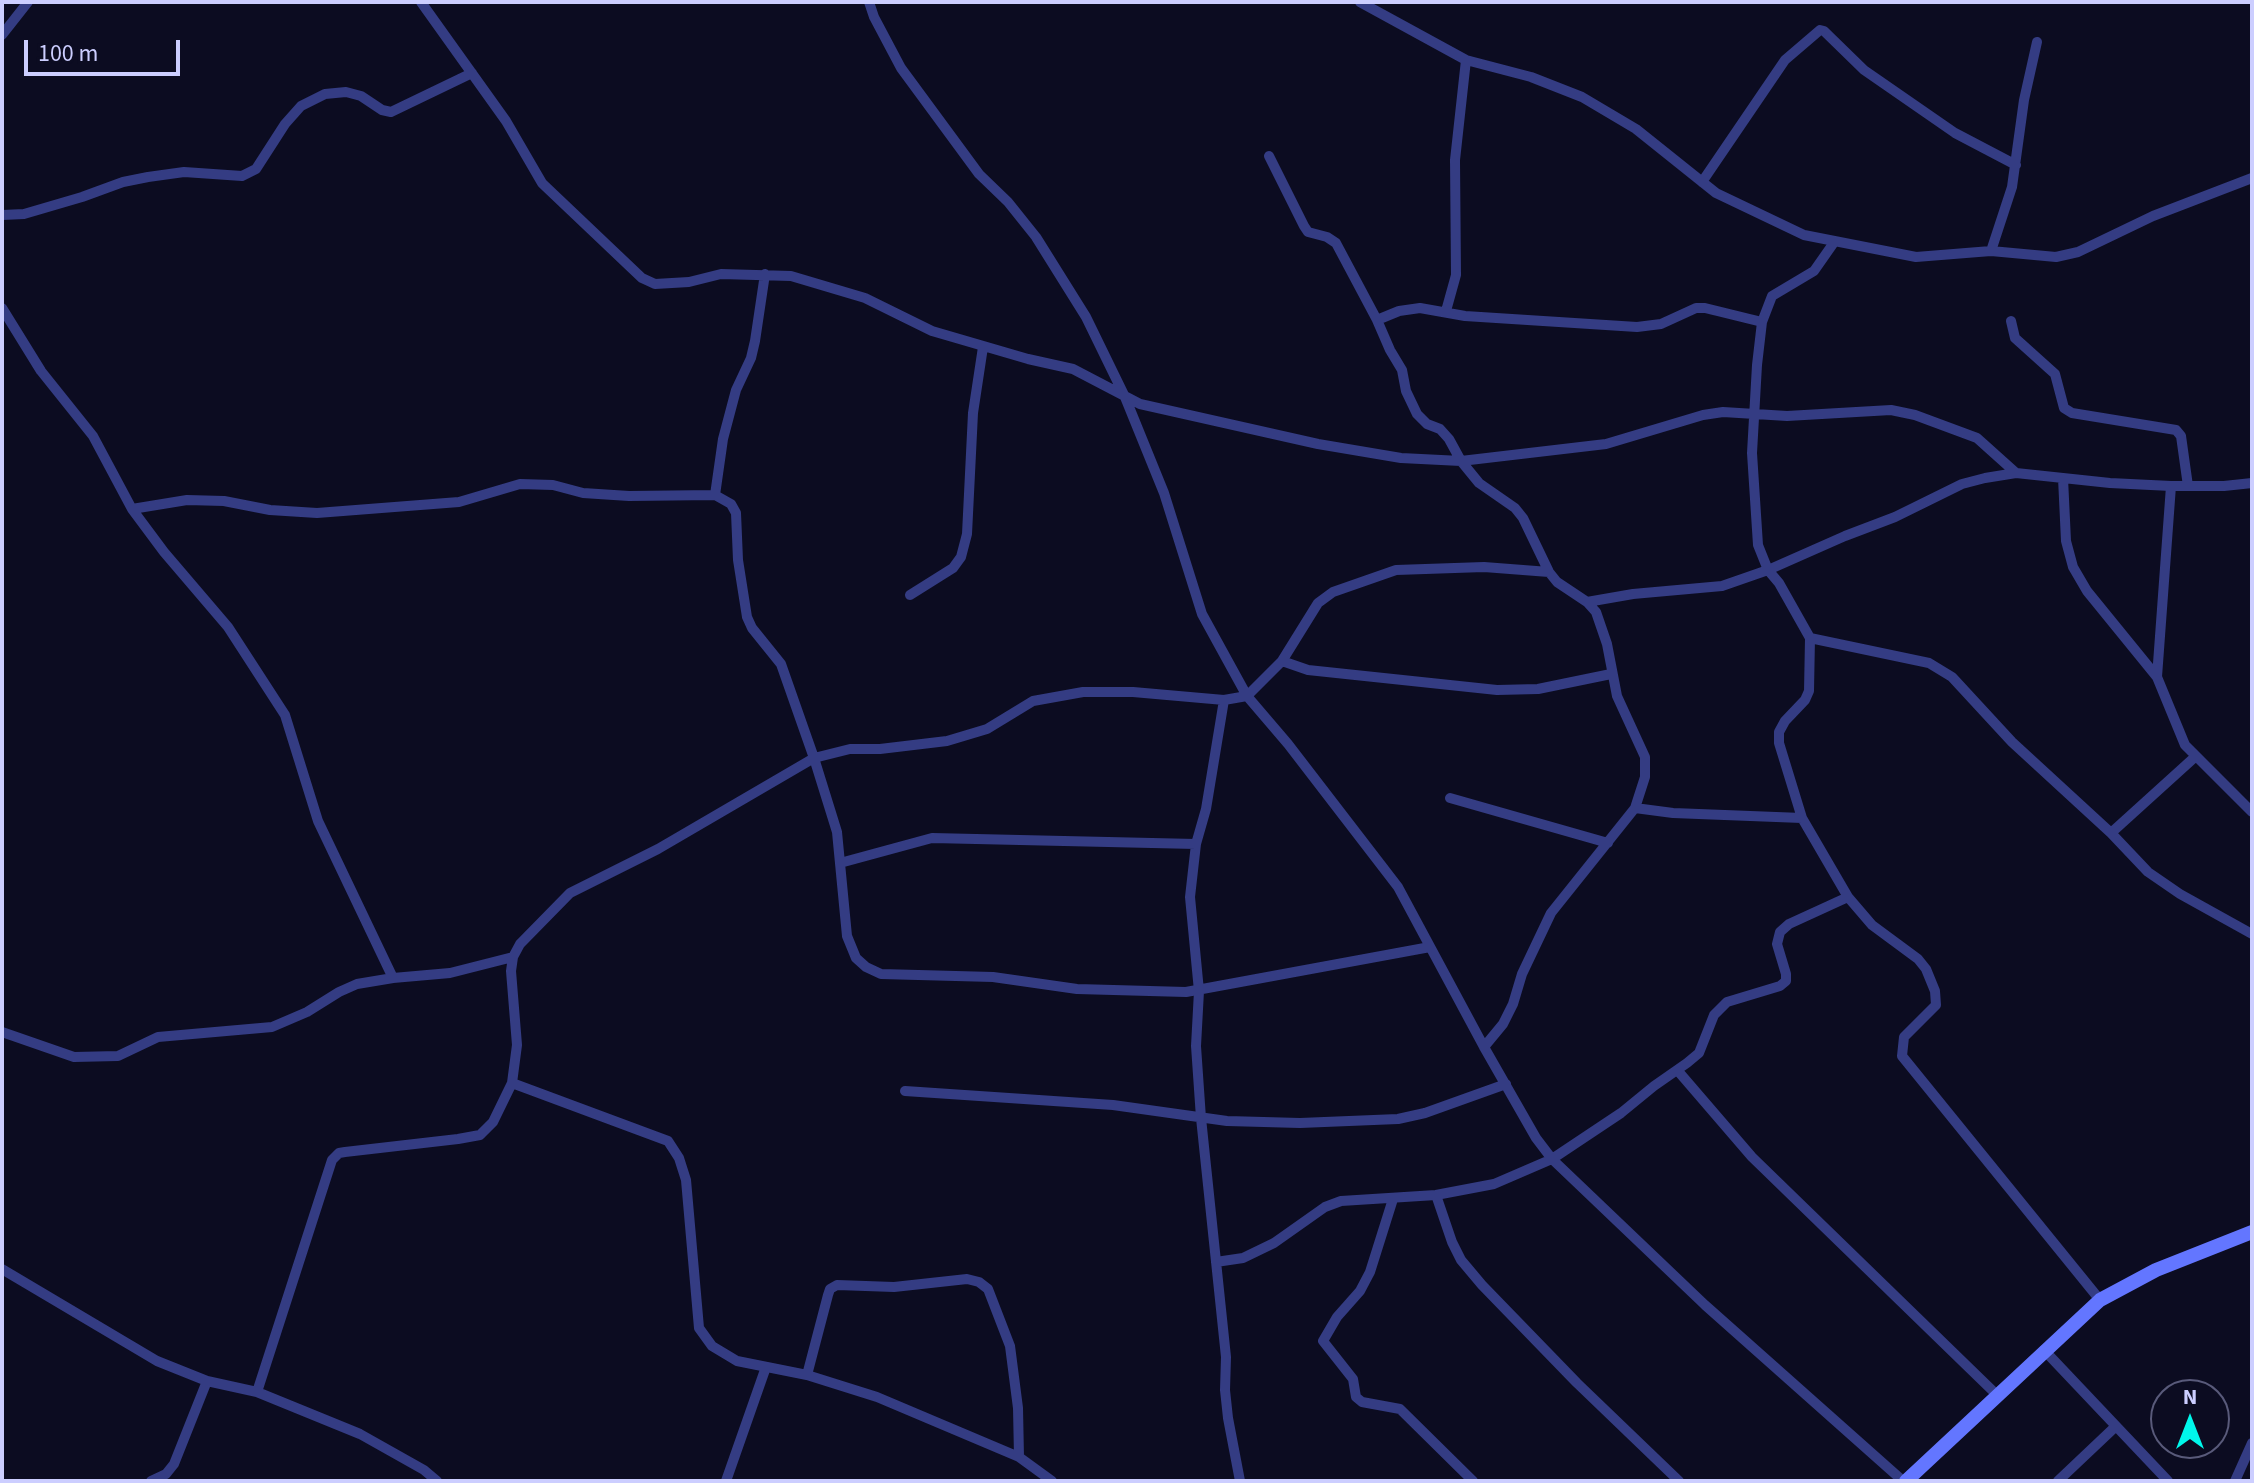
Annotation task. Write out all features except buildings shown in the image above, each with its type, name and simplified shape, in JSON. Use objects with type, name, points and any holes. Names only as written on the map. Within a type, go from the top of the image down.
[{"type":"street","points":[[2,35],[28,2]]},
{"type":"street","points":[[421,2],[506,121],[542,183],[642,278],[655,284],[668,285],[721,274],[791,276],[865,298],[932,331],[1073,369],[1125,397],[1186,416],[1401,458],[1461,461],[1606,444],[1703,415],[1816,415],[1891,410],[1915,415],[1977,438],[2016,473]]},
{"type":"street","points":[[869,2],[901,68],[979,174],[1008,202],[1060,273],[1086,317],[1125,397],[1164,493],[1202,614],[1247,696],[1398,887],[1484,1047],[1552,1159],[1705,1305],[1904,1481],[2100,1300],[2156,1270],[2252,1232]]},
{"type":"street","points":[[1360,2],[1466,60],[1531,77],[1582,97],[1636,129],[1716,193],[1804,235],[1916,257],[1991,251],[2056,257],[2078,252],[2153,216],[2252,178]]},
{"type":"street","points":[[1702,182],[1785,60],[1820,30],[1864,70],[1943,125],[2016,165]]},
{"type":"street","points":[[1991,251],[2012,187],[2024,100],[2037,42]]},
{"type":"street","points":[[1446,311],[1456,275],[1455,160],[1466,60]]},
{"type":"street","points":[[2,215],[24,214],[148,177],[184,172],[242,176],[261,164],[285,124],[301,106],[325,94],[346,92],[361,96],[382,110],[391,112],[472,73]]},
{"type":"street","points":[[1269,156],[1308,232],[1336,243],[1402,370],[1406,391],[1417,414],[1449,439],[1461,461],[1479,483],[1515,508],[1549,572],[1596,612],[1622,707],[1645,757],[1645,777],[1635,808],[1551,913],[1522,974],[1513,1004],[1503,1024],[1484,1047]]},
{"type":"street","points":[[1835,241],[1814,271],[1772,296],[1762,322],[1753,413],[1758,545],[1768,570],[1779,583],[1810,638],[1809,691],[1779,732],[1779,743],[1802,818],[1848,897],[1872,925],[1918,959],[1935,991],[1936,1005],[1904,1037],[1902,1056],[2100,1300]]},
{"type":"street","points":[[715,495],[723,439],[736,390],[751,358],[755,341],[765,274]]},
{"type":"street","points":[[2,308],[41,371],[93,436],[132,509],[228,627],[285,715],[318,821],[393,978]]},
{"type":"street","points":[[1377,320],[1399,311],[1420,308],[1465,316],[1637,327],[1661,324],[1696,308],[1705,308],[1762,322]]},
{"type":"street","points":[[2011,321],[2015,338],[2055,374],[2064,408],[2072,413],[2176,430],[2181,436],[2188,486]]},
{"type":"street","points":[[910,595],[953,568],[961,557],[967,534],[973,413],[983,347]]},
{"type":"street","points":[[1587,602],[1633,594],[1722,586],[1895,517],[1962,484],[2016,473],[2171,486],[2252,483]]},
{"type":"street","points":[[2063,478],[2066,541],[2073,567],[2094,601],[2157,677],[2185,745],[2252,812]]},
{"type":"street","points":[[132,509],[187,500],[224,501],[270,510],[317,513],[459,502],[520,484],[553,485],[583,493],[629,496],[715,495],[731,504],[736,513],[738,560],[747,617],[781,664],[837,832],[847,936],[856,958],[881,974],[993,977],[1077,989],[1199,991],[1430,947]]},
{"type":"street","points":[[2157,677],[2171,486]]},
{"type":"street","points":[[257,1392],[332,1160],[339,1153],[480,1135],[493,1122],[512,1083],[517,1045],[511,971],[513,957],[520,944],[570,893],[658,849],[814,758],[850,749],[880,749],[947,741],[987,729],[1033,701],[1083,692],[1133,692],[1224,700],[1247,696],[1282,661],[1318,603],[1333,592],[1396,570],[1484,567],[1549,572]]},
{"type":"street","points":[[1810,638],[1929,663],[1952,677],[2012,742],[2111,833],[2148,872],[2180,894],[2252,934]]},
{"type":"street","points":[[1282,661],[1308,670],[1497,690],[1538,689],[1611,674]]},
{"type":"street","points":[[1224,700],[1206,809],[1196,844],[1190,897],[1199,991],[1196,1046],[1201,1118],[1226,1357],[1228,1418],[1240,1481]]},
{"type":"street","points":[[2111,833],[2196,756]]},
{"type":"street","points":[[1450,798],[1608,843]]},
{"type":"street","points":[[1635,808],[1700,815],[1802,818]]},
{"type":"street","points":[[840,863],[932,838],[1196,844]]},
{"type":"street","points":[[1216,1262],[1243,1258],[1274,1243],[1325,1207],[1341,1201],[1436,1195],[1494,1184],[1552,1159],[1699,1053],[1714,1015],[1727,1002],[1780,986],[1786,981],[1777,944],[1780,932],[1789,924],[1848,897]]},
{"type":"street","points":[[2,1032],[74,1057],[118,1056],[158,1037],[272,1027],[307,1012],[348,988],[393,978],[450,973],[513,957]]},
{"type":"street","points":[[1678,1071],[1752,1157],[1997,1395]]},
{"type":"street","points":[[512,1083],[668,1141],[679,1158],[686,1180],[699,1328],[712,1346],[737,1361],[807,1375],[877,1397],[1019,1457],[1052,1481]]},
{"type":"street","points":[[905,1091],[1113,1105],[1227,1121],[1300,1123],[1389,1120],[1425,1113],[1506,1084]]},
{"type":"street","points":[[1436,1195],[1452,1242],[1475,1277],[1577,1383],[1679,1481]]},
{"type":"street","points":[[1393,1199],[1370,1272],[1360,1291],[1337,1317],[1323,1341],[1353,1379],[1356,1397],[1362,1402],[1400,1409],[1473,1481]]},
{"type":"street","points":[[2,1269],[157,1361],[207,1381],[257,1392],[360,1434],[424,1470],[437,1481]]},
{"type":"street","points":[[807,1375],[828,1295],[830,1289],[837,1285],[894,1287],[967,1279],[979,1282],[988,1289],[1010,1346],[1018,1408],[1019,1457]]},
{"type":"street","points":[[2044,1350],[2168,1481]]},
{"type":"street","points":[[726,1481],[766,1367]]},
{"type":"street","points":[[151,1481],[166,1474],[174,1464],[207,1381]]},
{"type":"street","points":[[2058,1481],[2115,1427]]},
{"type":"street","points":[[2235,1481],[2252,1443]]}]
